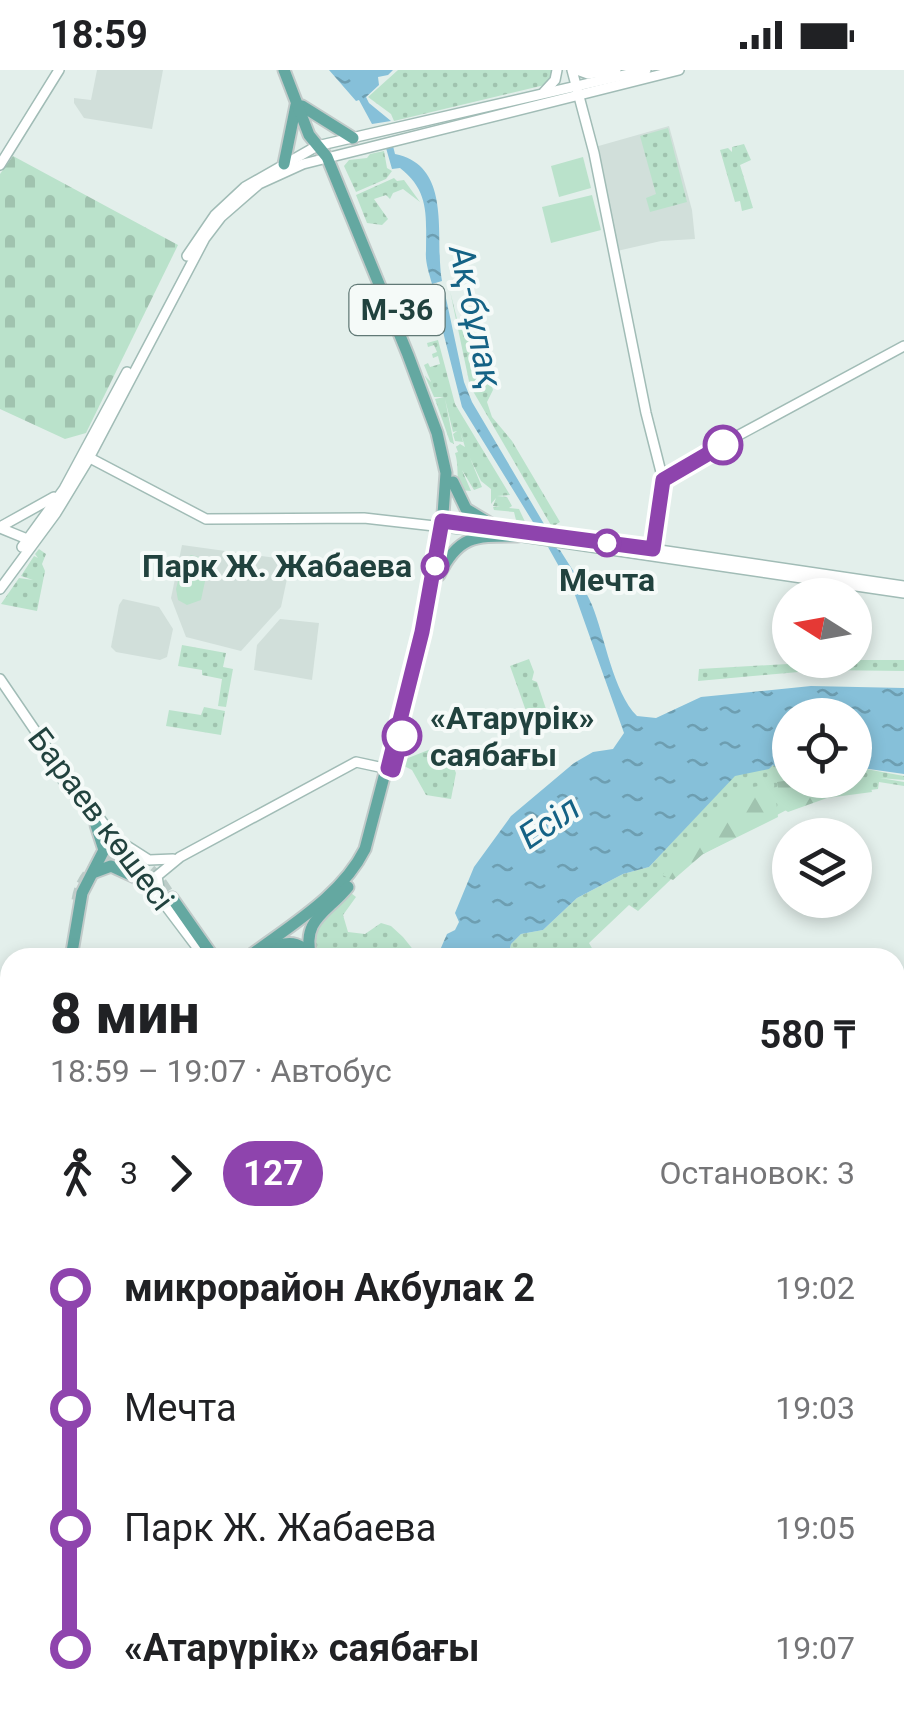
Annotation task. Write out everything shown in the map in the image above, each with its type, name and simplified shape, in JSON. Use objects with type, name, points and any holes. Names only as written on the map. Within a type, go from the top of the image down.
[{"type":"main road","points":[[0,164],[59,70]]},
{"type":"main road","name":"M-36","points":[[260,948],[332,893],[352,870],[370,835],[439,576],[453,482],[445,433],[325,151],[299,106],[287,70]]},
{"type":"main road","points":[[536,96],[553,84],[557,70]]},
{"type":"main road","points":[[616,70],[588,74],[572,70],[663,480],[652,552]]},
{"type":"main road","points":[[399,134],[536,96],[574,91],[640,70]]},
{"type":"main road","points":[[0,578],[32,541],[87,456],[203,230],[245,187],[284,164],[325,151],[679,70]]},
{"type":"main road","points":[[284,164],[299,106],[353,138]]},
{"type":"main road","points":[[0,589],[87,456],[182,275],[209,232],[259,184],[353,138],[377,139]]},
{"type":"main road","name":"M-36","points":[[271,948],[348,887],[371,851],[446,524],[446,472],[437,433],[325,151]]},
{"type":"main road","points":[[663,480],[904,346]]},
{"type":"main road","points":[[87,456],[206,519],[364,518],[496,527],[904,590]]},
{"type":"main road","points":[[453,482],[466,509],[496,527]]},
{"type":"main road","points":[[0,528],[46,504],[64,489]]},
{"type":"main road","points":[[446,524],[518,536]]},
{"type":"main road","points":[[0,528],[32,541]]},
{"type":"main road","points":[[439,576],[462,542],[481,537],[535,535]]},
{"type":"main road","name":"Бараев көшесі","points":[[0,679],[80,798]]},
{"type":"main road","name":"Бараев көшесі","points":[[0,691],[137,878],[195,948]]},
{"type":"main road","points":[[172,915],[156,879],[180,857],[356,762],[390,769]]},
{"type":"main road","points":[[97,821],[142,857],[160,861],[180,857]]},
{"type":"main road","points":[[73,948],[82,893],[104,850],[97,821]]},
{"type":"main road","name":"Бараев көшесі","points":[[97,821],[196,948]]},
{"type":"main road","points":[[73,948],[84,898],[98,870],[111,866],[137,878]]},
{"type":"main road","points":[[308,948],[311,926],[348,887]]},
{"type":"main road","points":[[172,898],[207,948]]},
{"type":"main road","points":[[72,948],[75,911]]},
{"type":"main road","points":[[274,948],[282,943],[303,948]]},
{"type":"shaded area","points":[[97,70],[163,70],[152,129],[84,118],[74,98],[91,100]]},
{"type":"shaded area","points":[[669,126],[692,210],[695,239],[661,241],[617,251],[595,147]]},
{"type":"shaded area","points":[[182,545],[291,560],[281,607],[241,651],[186,637],[171,598]]},
{"type":"shaded area","points":[[123,599],[159,607],[173,629],[167,657],[160,660],[116,652],[111,647]]},
{"type":"shaded area","points":[[280,619],[319,623],[312,680],[254,670],[257,645]]},
{"type":"green space","points":[[398,70],[555,70],[549,84],[394,121],[391,114],[368,97]]},
{"type":"green space","points":[[668,128],[687,202],[650,212],[646,198],[656,194],[640,136]]},
{"type":"green space","points":[[744,144],[751,160],[740,165],[753,208],[742,211],[740,201],[735,202],[720,150],[728,148],[732,152],[732,147]]},
{"type":"green space","points":[[384,151],[387,168],[392,171],[386,179],[356,192],[344,166],[349,160]]},
{"type":"green space","points":[[13,156],[178,245],[86,433],[65,439],[0,409],[0,174]]},
{"type":"green space","points":[[583,157],[591,188],[559,197],[551,166]]},
{"type":"green space","points":[[394,178],[404,180],[420,202],[403,189],[390,199],[386,195],[374,199],[388,219],[382,225],[367,223],[356,195]]},
{"type":"green space","points":[[592,195],[601,230],[551,243],[542,207]]},
{"type":"green space","points":[[450,291],[458,323],[473,319],[493,390],[487,402],[492,417],[512,441],[560,522],[552,527],[470,386]]},
{"type":"green space","points":[[438,340],[455,404],[510,495],[497,496],[507,497],[512,506],[509,508],[519,509],[527,526],[517,524],[514,512],[494,510],[493,507],[500,507],[493,506],[496,498],[491,504],[491,489],[481,481],[470,458],[482,487],[474,490],[462,470],[471,491],[460,490],[455,453],[460,444],[465,447],[460,431],[463,442],[455,441],[453,434],[457,431],[453,432],[445,399],[454,444],[450,442],[435,399],[444,397],[434,397],[425,376],[431,382],[424,365],[440,364],[438,356],[433,358],[432,354],[437,352],[434,345],[428,347],[427,343]]},
{"type":"green space","points":[[39,549],[46,554],[37,611],[1,604],[19,578],[33,580],[21,576],[34,556],[38,558],[35,554]]},
{"type":"green space","points":[[191,555],[202,558],[207,572],[201,600],[187,605],[178,600],[176,589],[183,561]]},
{"type":"green space","points":[[182,645],[226,653],[223,667],[233,669],[226,707],[218,706],[222,679],[178,666]]},
{"type":"green space","points":[[529,659],[534,672],[532,680],[537,682],[547,712],[507,726],[509,720],[499,729],[496,722],[526,711],[510,666]]},
{"type":"green space","points":[[872,660],[904,660],[904,671],[872,671]]},
{"type":"green space","points":[[772,665],[772,674],[698,681],[699,669]]},
{"type":"green space","points":[[204,707],[225,711],[221,735],[166,726],[169,710],[201,715]]},
{"type":"green space","points":[[441,745],[456,773],[451,799],[426,795],[412,770],[402,765],[403,760]]},
{"type":"green space","points":[[772,766],[772,798],[819,798],[792,807],[690,861],[638,911],[629,905],[589,943],[592,948],[510,948],[521,934],[543,930],[577,898],[623,874],[649,867],[735,775]]},
{"type":"green space","points":[[872,770],[904,776],[904,780],[880,778],[904,782],[904,786],[879,782],[878,789],[872,790]]},
{"type":"green space","points":[[772,783],[778,817],[703,854],[673,880],[662,875],[742,789]]},
{"type":"green space","points":[[780,798],[827,798],[788,812],[782,808]]},
{"type":"green space","points":[[351,893],[356,897],[343,915],[348,932],[365,934],[381,923],[391,926],[412,948],[314,948],[317,927]]},
{"type":"water","points":[[329,70],[393,70],[378,77],[379,85],[366,97],[391,121],[372,124],[359,100]]},
{"type":"water","points":[[393,146],[395,154],[414,161],[426,173],[434,188],[442,281],[432,284],[426,259],[424,205],[410,177],[400,168],[392,169],[386,148]]},
{"type":"water","points":[[444,289],[472,402],[547,529],[536,527],[462,407],[433,292]]},
{"type":"water","name":"Есіл","points":[[548,547],[560,550],[585,591],[616,679],[637,716],[656,718],[701,697],[811,686],[904,688],[904,774],[872,769],[872,698],[772,698],[772,766],[735,776],[649,867],[623,874],[577,898],[543,930],[521,934],[510,948],[441,948],[459,922],[455,913],[474,867],[511,816],[574,763],[593,752],[613,749],[624,733],[575,595]]},
{"type":"waterway","name":"Ақ-бұлақ","points":[[538,523],[558,556]]},
{"type":"tunnel","points":[[77,900],[93,869],[102,862],[123,858],[151,870],[172,898]]},
{"type":"bus line","name":"127","points":[[402,736],[393,770],[388,768],[422,632],[442,521],[653,549],[663,480],[723,445]]},
{"type":"place","name":"Мечта","points":[[607,543]]},
{"type":"place","name":"Парк Ж. Жабаева","points":[[435,566]]},
{"type":"place","name":"«Атарүрік» саябағы","points":[[402,736]]}]
